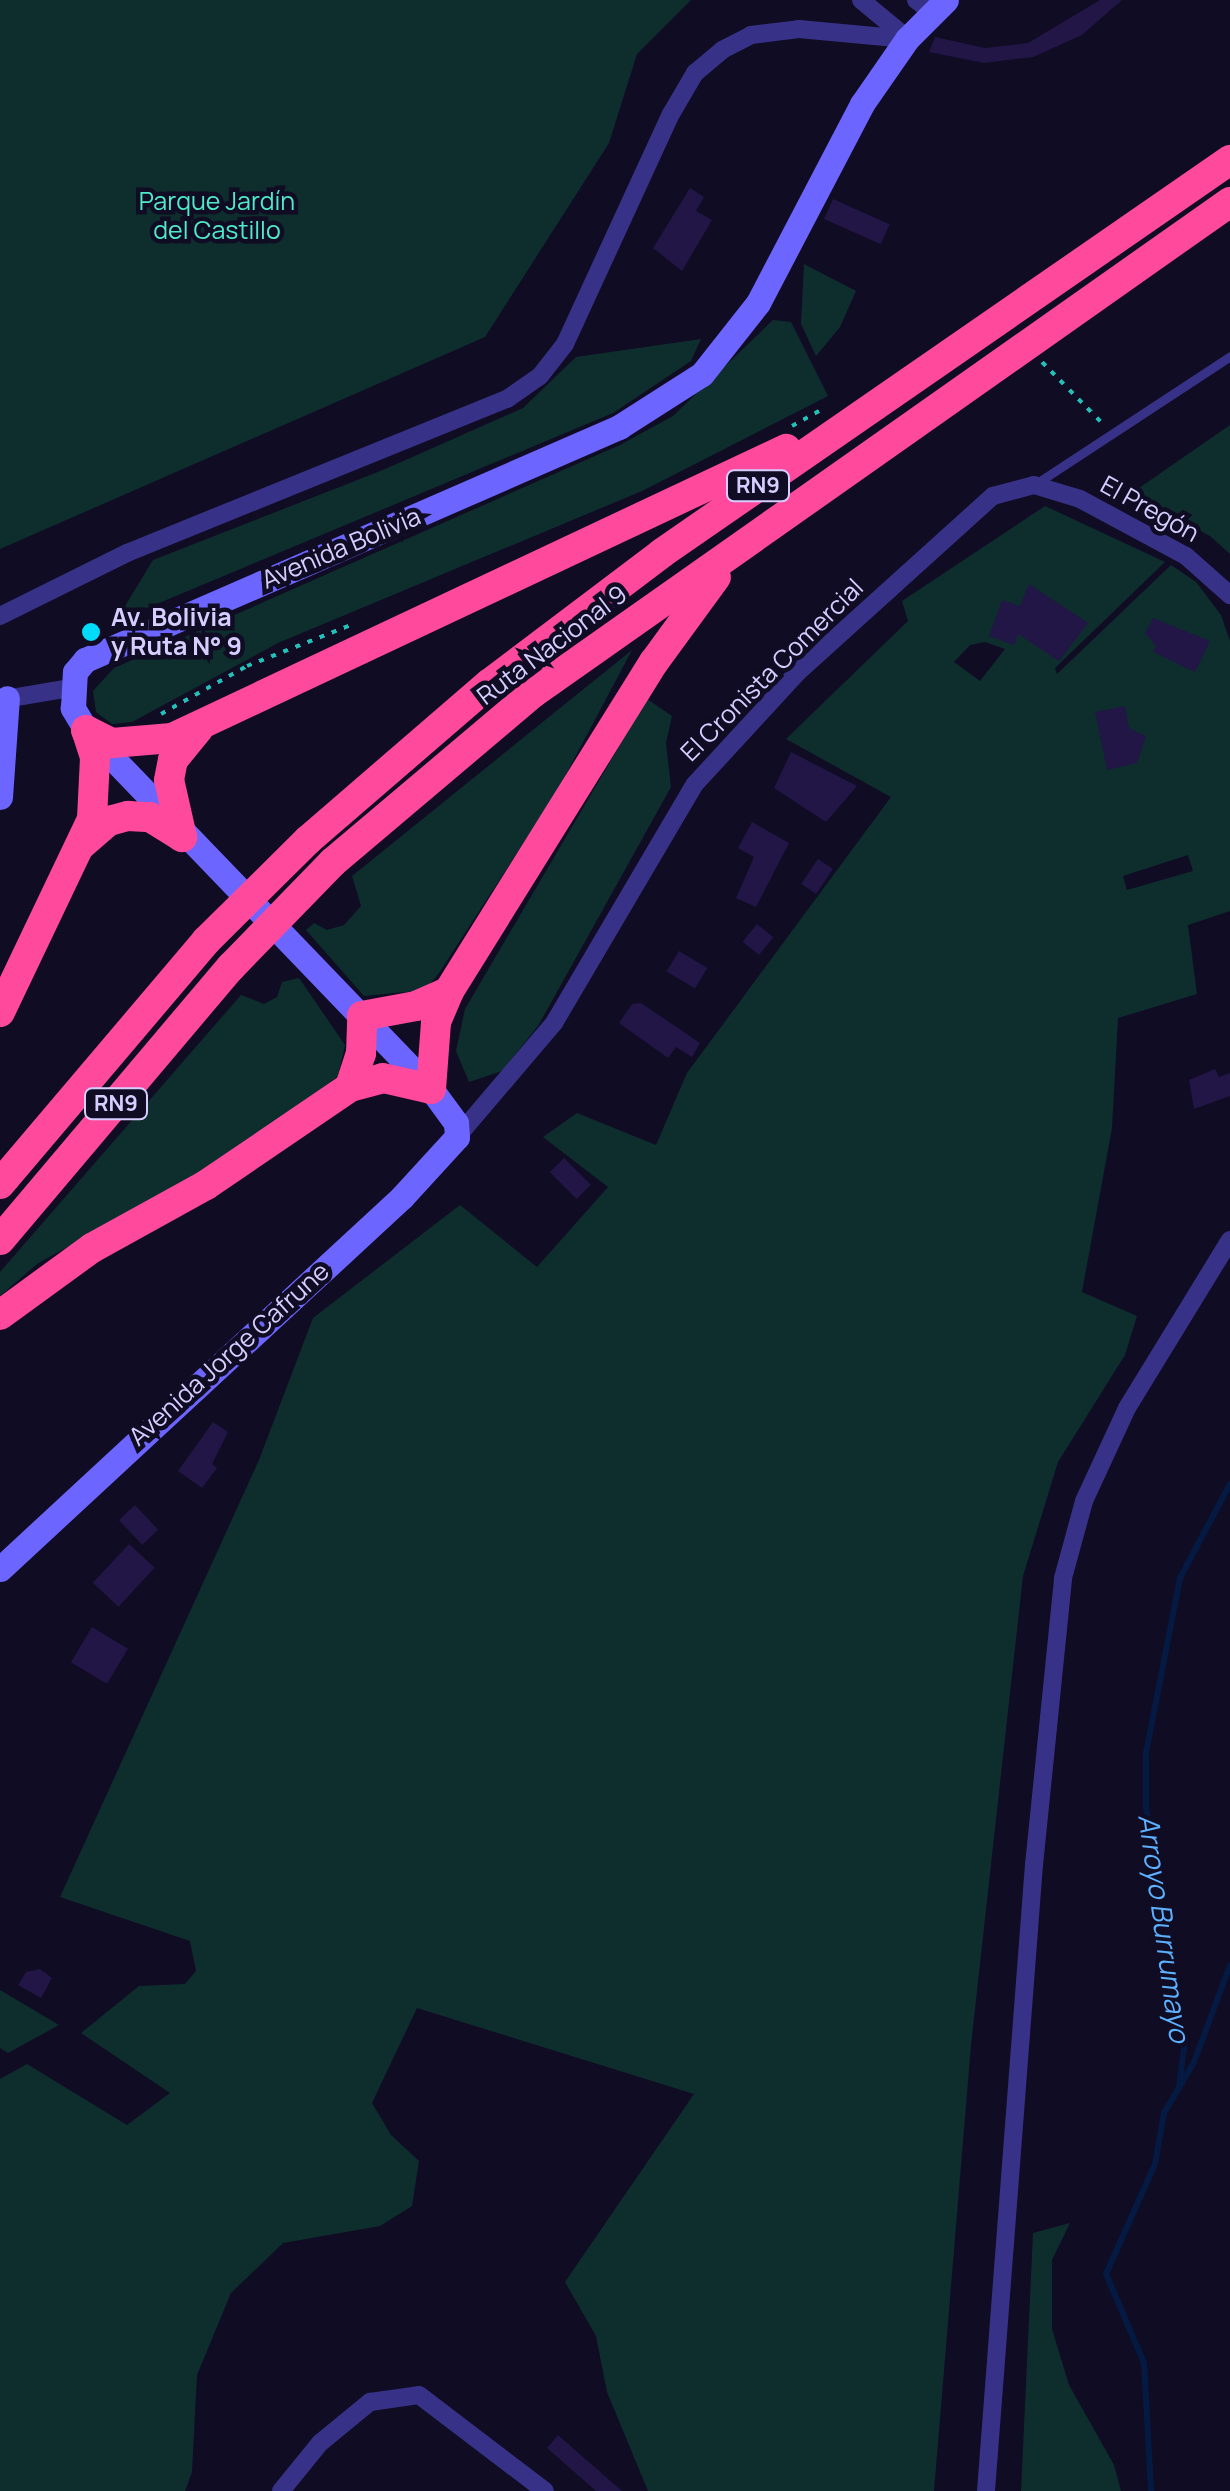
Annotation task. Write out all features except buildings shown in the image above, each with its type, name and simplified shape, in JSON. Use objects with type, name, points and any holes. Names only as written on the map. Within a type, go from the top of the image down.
[{"type":"highway","name":"Ruta Nacional 9","points":[[0,1184],[206,941],[308,840],[557,632],[860,415],[1230,160]]},
{"type":"highway","name":"Ruta Nacional 9","points":[[0,1240],[231,967],[333,862],[532,693],[754,533],[1230,202]]},
{"type":"highway","points":[[86,730],[112,743],[149,744],[860,415]]},
{"type":"highway","points":[[0,1316],[92,1248],[206,1185],[350,1087],[383,1078],[431,1088],[436,1022],[448,991],[654,662],[754,533]]},
{"type":"highway","points":[[182,837],[170,800],[171,770],[184,742],[208,718]]},
{"type":"highway","points":[[0,1012],[79,848],[96,786],[86,730]]},
{"type":"highway","points":[[79,848],[108,822],[128,816],[150,817],[182,837]]},
{"type":"highway","points":[[350,1087],[361,1054],[362,1016],[416,1006],[448,991]]},
{"type":"street","points":[[861,0],[907,39]]},
{"type":"street","name":"Avenida Bolivia","points":[[71,688],[86,660],[619,427],[702,374],[758,303],[862,104],[932,4]]},
{"type":"street","points":[[0,616],[127,553],[507,399],[540,376],[565,344],[671,114],[695,73],[722,50],[775,30],[907,39]]},
{"type":"street","name":"El Pregón","points":[[1034,485],[1080,499],[1186,556],[1230,596]]},
{"type":"street","name":"El Cronista Comercial","points":[[457,1137],[554,1022],[665,828],[732,741],[962,518],[993,496],[1034,485]]},
{"type":"street","points":[[0,797],[4,699],[71,688],[73,708],[86,730],[182,837],[431,1088],[456,1122],[457,1137]]},
{"type":"street","name":"Avenida Jorge Cafrune","points":[[0,1569],[402,1198],[457,1137]]},
{"type":"street","points":[[986,2491],[1034,1866],[1063,1578],[1084,1501],[1127,1408],[1226,1265],[1230,1240]]},
{"type":"street","points":[[280,2491],[320,2443],[370,2402],[419,2395],[545,2491]]},
{"type":"lane","points":[[1034,485],[1230,356]]},
{"type":"path","points":[[1021,349],[1050,368],[1116,434]]},
{"type":"path","points":[[783,431],[831,405]]},
{"type":"path","points":[[156,716],[247,666],[369,617]]},
{"type":"green space","name":"Parque Jardín del Castillo","points":[[0,0],[691,0],[637,54],[609,143],[485,337],[0,549]]},
{"type":"green space","points":[[804,264],[856,291],[840,327],[816,356],[801,324]]},
{"type":"green space","points":[[773,320],[791,322],[828,396],[642,491],[278,643],[132,722],[112,724],[96,712],[93,691],[114,668],[620,445],[673,416]]},
{"type":"green space","points":[[701,339],[691,361],[613,413],[116,621],[153,560],[383,470],[523,408],[576,357]]},
{"type":"green space","points":[[1230,425],[1230,554],[1210,536],[1171,515],[1130,505],[1126,497]]},
{"type":"green space","points":[[1045,506],[1165,562],[1055,668],[1057,674],[1171,565],[1196,582],[1221,615],[1230,641],[1230,911],[1188,925],[1197,994],[1118,1018],[1112,1128],[1082,1292],[1137,1316],[1125,1355],[1058,1462],[1023,1576],[971,2045],[934,2491],[648,2491],[607,2392],[596,2336],[565,2282],[694,2094],[417,2008],[372,2103],[391,2135],[419,2161],[412,2206],[380,2226],[283,2243],[231,2293],[197,2375],[192,2472],[185,2491],[0,2491],[0,2079],[27,2064],[127,2125],[170,2093],[81,2033],[139,1986],[185,1984],[196,1971],[190,1941],[60,1897],[259,1460],[313,1318],[460,1205],[537,1267],[608,1187],[543,1137],[577,1113],[656,1145],[687,1073],[891,797],[786,739],[908,621],[902,601]],"holes":[[[985,642],[1005,649],[980,681],[954,662],[970,645]],[[1188,855],[1193,871],[1127,890],[1123,876]]]},
{"type":"green space","points":[[632,650],[556,793],[439,973],[425,990],[364,996],[306,930],[314,923],[327,930],[344,925],[361,906],[352,876]]},
{"type":"green space","points":[[647,699],[672,716],[666,743],[671,787],[538,1026],[502,1071],[469,1082],[456,1051],[465,1009]]},
{"type":"green space","points":[[299,978],[345,1045],[338,1076],[259,1140],[37,1264],[0,1296],[0,1272],[241,995],[264,1004],[277,997],[282,982]]},
{"type":"green space","points":[[0,1990],[59,2025],[8,2053],[0,2048]]},
{"type":"green space","points":[[1070,2223],[1052,2260],[1052,2329],[1069,2385],[1114,2465],[1121,2491],[1021,2491],[1033,2233]]},
{"type":"waterway","name":"Arroyo Burrumayo","points":[[1179,2087],[1185,2040],[1167,1975],[1146,1807],[1146,1753],[1180,1578],[1230,1484]]},
{"type":"waterway","name":"Arroyo Burrumayo","points":[[1151,2491],[1144,2363],[1106,2274],[1155,2164],[1164,2113],[1194,2062],[1230,1965]]},
{"type":"place","name":"Av. Bolivia y Ruta N° 9","points":[[91,632]]}]
